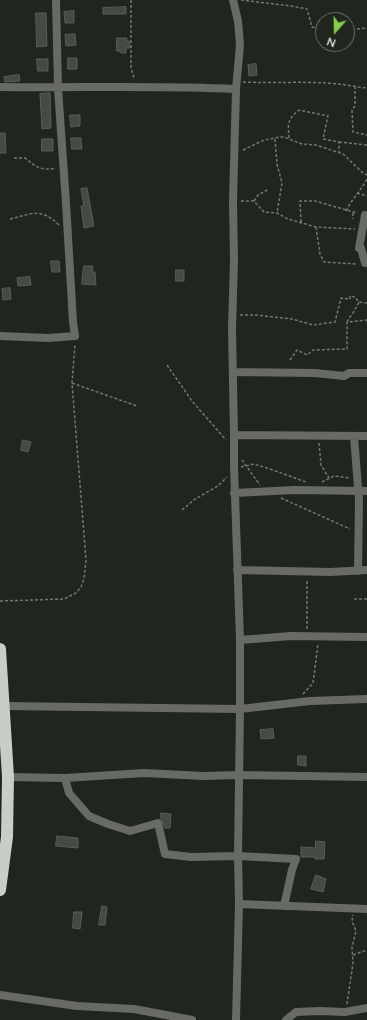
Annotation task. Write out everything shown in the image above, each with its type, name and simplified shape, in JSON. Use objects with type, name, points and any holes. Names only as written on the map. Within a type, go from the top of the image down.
[{"type":"highway","points":[[0,649],[8,777],[7,837],[0,890]]},
{"type":"street","points":[[0,336],[48,338],[75,336],[58,88],[56,0]]},
{"type":"street","points":[[233,0],[238,21],[239,39],[234,155],[234,260],[232,315],[234,493],[240,640],[239,904],[236,1020]]},
{"type":"street","points":[[0,87],[58,88],[236,85]]},
{"type":"street","points":[[364,215],[359,248],[362,248],[366,263]]},
{"type":"street","points":[[233,372],[315,373],[344,376],[349,373],[367,373]]},
{"type":"street","points":[[234,435],[367,436]]},
{"type":"street","points":[[354,436],[359,500],[358,570]]},
{"type":"street","points":[[234,493],[294,490],[367,491]]},
{"type":"street","points":[[237,570],[330,572],[367,570]]},
{"type":"street","points":[[240,640],[291,636],[367,637]]},
{"type":"street","points":[[3,706],[240,710],[310,701],[367,699]]},
{"type":"street","points":[[8,777],[65,778],[144,773],[204,776],[239,774],[367,777]]},
{"type":"street","points":[[65,778],[69,793],[89,816],[130,831],[158,823],[165,854],[191,857],[238,856],[296,859],[284,906]]},
{"type":"street","points":[[239,904],[367,909]]},
{"type":"street","points":[[0,995],[77,1006],[134,1009],[192,1020]]},
{"type":"street","points":[[286,1020],[296,1012],[320,1010],[345,1012],[367,1008]]},
{"type":"path","points":[[131,0],[130,68],[137,86]]},
{"type":"path","points":[[238,0],[307,9],[312,27],[315,28]]},
{"type":"path","points":[[355,29],[367,28]]},
{"type":"path","points":[[236,85],[291,82],[355,86],[362,88],[367,87]]},
{"type":"path","points":[[355,86],[355,106],[352,110],[353,132],[367,135]]},
{"type":"path","points":[[289,139],[288,126],[290,118],[299,110],[328,116],[323,139],[367,145]]},
{"type":"path","points":[[234,155],[264,140],[280,137],[302,144],[316,145],[346,156],[356,167],[367,175]]},
{"type":"path","points":[[275,138],[277,164],[282,183],[277,213]]},
{"type":"path","points":[[339,142],[339,153]]},
{"type":"path","points":[[14,158],[25,158],[35,166],[47,170],[64,166]]},
{"type":"path","points":[[346,211],[350,202],[367,179]]},
{"type":"path","points":[[254,201],[258,195],[269,189]]},
{"type":"path","points":[[357,193],[367,196]]},
{"type":"path","points":[[254,201],[264,212],[277,213],[288,219],[316,227],[362,229]]},
{"type":"path","points":[[233,202],[254,201]]},
{"type":"path","points":[[301,222],[300,201],[314,201],[364,215]]},
{"type":"path","points":[[10,219],[38,212],[51,217],[58,224],[68,229]]},
{"type":"path","points":[[352,212],[354,219]]},
{"type":"path","points":[[316,227],[320,254],[324,262],[353,264],[366,263]]},
{"type":"path","points":[[232,315],[255,315],[292,319],[313,324],[335,322],[341,298],[350,299],[350,296],[355,297],[359,302]]},
{"type":"path","points":[[359,302],[367,302]]},
{"type":"path","points":[[290,360],[297,350],[307,355],[313,350],[347,349],[346,322],[352,315],[359,302]]},
{"type":"path","points":[[346,322],[367,320]]},
{"type":"path","points":[[0,602],[64,599],[76,593],[81,587],[84,578],[86,560],[72,384],[75,336]]},
{"type":"path","points":[[167,365],[192,401],[234,449],[264,491]]},
{"type":"path","points":[[72,384],[137,406]]},
{"type":"path","points":[[319,436],[321,465],[329,478]]},
{"type":"path","points":[[182,510],[195,499],[218,486],[234,470],[254,464],[270,468],[309,483]]},
{"type":"path","points":[[322,482],[334,476],[348,477],[357,481]]},
{"type":"path","points":[[279,498],[358,532]]},
{"type":"path","points":[[354,599],[367,599]]},
{"type":"path","points":[[345,1012],[353,963],[352,947],[356,931],[352,921],[353,908]]},
{"type":"path","points":[[353,955],[367,950]]},
{"type":"building","points":[[126,7],[126,14],[103,14],[103,8]]},
{"type":"building","points":[[74,11],[74,23],[65,23],[64,12]]},
{"type":"building","points":[[36,13],[46,13],[47,46],[37,47]]},
{"type":"building","points":[[75,34],[76,45],[66,46],[65,35]]},
{"type":"building","points":[[117,38],[127,38],[127,41],[129,41],[130,48],[126,48],[126,53],[117,51]]},
{"type":"building","points":[[68,58],[77,58],[77,69],[68,69]]},
{"type":"building","points":[[37,59],[48,59],[48,71],[38,71]]},
{"type":"building","points":[[256,64],[257,75],[249,76],[248,65]]},
{"type":"building","points":[[19,75],[20,81],[5,82],[4,77]]},
{"type":"building","points":[[50,93],[51,128],[42,129],[40,94]]},
{"type":"building","points":[[70,115],[80,115],[80,126],[71,127]]},
{"type":"building","points":[[0,133],[5,133],[6,153],[0,153]]},
{"type":"building","points":[[71,138],[81,138],[82,149],[72,149]]},
{"type":"building","points":[[42,139],[53,139],[53,151],[42,151]]},
{"type":"building","points":[[87,188],[94,226],[84,228],[81,206],[84,206],[81,189]]},
{"type":"building","points":[[51,261],[59,261],[60,272],[52,272]]},
{"type":"building","points":[[84,266],[93,266],[92,272],[95,272],[96,285],[82,284]]},
{"type":"building","points":[[176,270],[184,270],[184,281],[176,281]]},
{"type":"building","points":[[30,277],[31,285],[18,286],[17,278]]},
{"type":"building","points":[[10,288],[11,299],[3,300],[2,289]]},
{"type":"building","points":[[23,440],[31,442],[28,452],[21,450]]},
{"type":"building","points":[[273,729],[274,738],[261,739],[260,730]]},
{"type":"building","points":[[298,756],[306,756],[306,766],[298,765]]},
{"type":"building","points":[[161,813],[171,814],[170,828],[165,828],[161,819]]},
{"type":"building","points":[[57,836],[78,838],[78,848],[56,846]]},
{"type":"building","points":[[316,841],[325,842],[324,859],[315,859],[315,857],[301,857],[301,847],[315,848]]},
{"type":"building","points":[[316,875],[326,879],[323,892],[311,889]]},
{"type":"building","points":[[102,906],[107,907],[105,925],[99,925]]},
{"type":"building","points":[[74,912],[82,912],[80,929],[73,928]]}]
